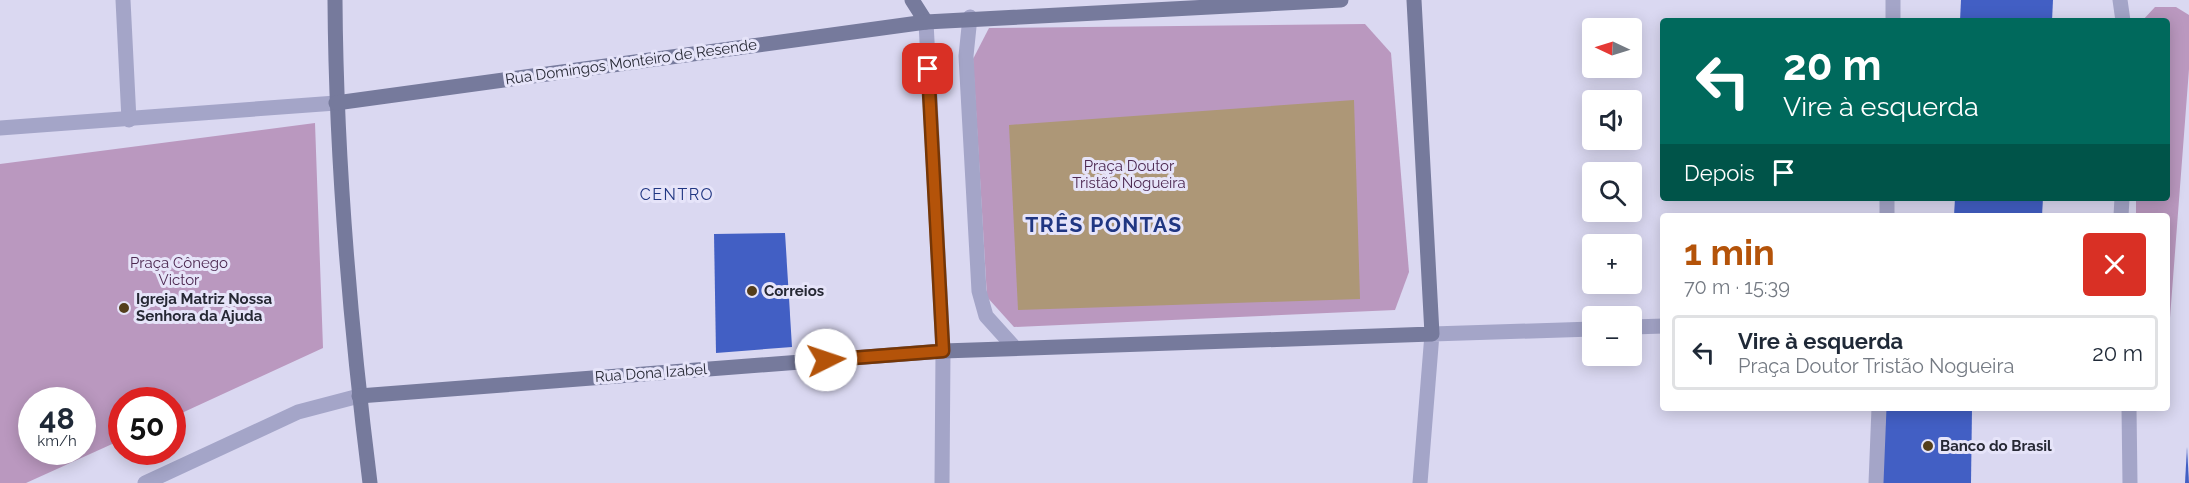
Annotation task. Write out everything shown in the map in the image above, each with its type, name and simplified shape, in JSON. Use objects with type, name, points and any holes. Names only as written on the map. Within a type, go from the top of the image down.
[{"type":"main road","points":[[335,0],[336,103],[359,396],[370,483]]},
{"type":"main road","points":[[912,0],[926,22],[1341,0]]},
{"type":"main road","points":[[943,351],[1431,334],[1414,0]]},
{"type":"main road","name":"Rua Domingos Monteiro de Resende","points":[[336,103],[926,22]]},
{"type":"main road","name":"Rua Dona Izabel","points":[[359,396],[943,351]]},
{"type":"street","points":[[123,0],[129,120]]},
{"type":"street","points":[[1893,0],[1893,18]]},
{"type":"street","points":[[2120,0],[2123,18]]},
{"type":"street","points":[[970,18],[966,56],[979,291],[987,316],[1014,347]]},
{"type":"street","points":[[926,22],[943,351],[942,483]]},
{"type":"street","points":[[0,128],[336,103]]},
{"type":"street","points":[[1642,327],[1660,326]]},
{"type":"street","points":[[1420,483],[1431,334],[1582,329]]},
{"type":"street","points":[[146,483],[298,412],[359,396]]},
{"type":"street","points":[[1876,483],[1879,411]]},
{"type":"street","points":[[2128,411],[2130,483]]},
{"type":"green space","points":[[2155,7],[2176,7],[2189,15],[2189,69],[2170,318],[2170,213],[2136,213],[2136,201],[2170,201],[2170,18],[2145,18]]},
{"type":"green space","name":"Praça Doutor Tristão Nogueira","points":[[1365,24],[1391,53],[1409,272],[1395,310],[1014,327],[987,297],[973,59],[989,28]]},
{"type":"green space","name":"Praça Cônego Victor","points":[[315,123],[323,348],[186,411],[186,387],[108,387],[108,446],[96,451],[96,387],[18,387],[18,465],[66,465],[26,483],[0,483],[0,164]]},
{"type":"shaded area","points":[[1354,100],[1360,299],[1018,310],[1009,125]]},
{"type":"building","points":[[1961,0],[2053,0],[2052,18],[1960,18]]},
{"type":"building","points":[[1955,201],[2043,201],[2042,213],[1954,213]]},
{"type":"building","name":"Correios","points":[[785,233],[792,347],[716,353],[714,234]]},
{"type":"building","name":"Banco do Brasil","points":[[1886,411],[1972,411],[1971,483],[1882,483]]},
{"type":"building","points":[[2187,447],[2189,483],[2185,483]]},
{"type":"place","name":"Correios","points":[[752,291]]},
{"type":"place","name":"Igreja Matriz Nossa Senhora da Ajuda","points":[[124,308]]},
{"type":"place","name":"Banco do Brasil","points":[[1928,446]]},
{"type":"district","name":"CENTRO","points":[[677,194]]},
{"type":"district","name":"TRÊS PONTAS","points":[[1104,225]]},
{"type":"route","points":[[826,360],[943,351],[928,69]]}]
